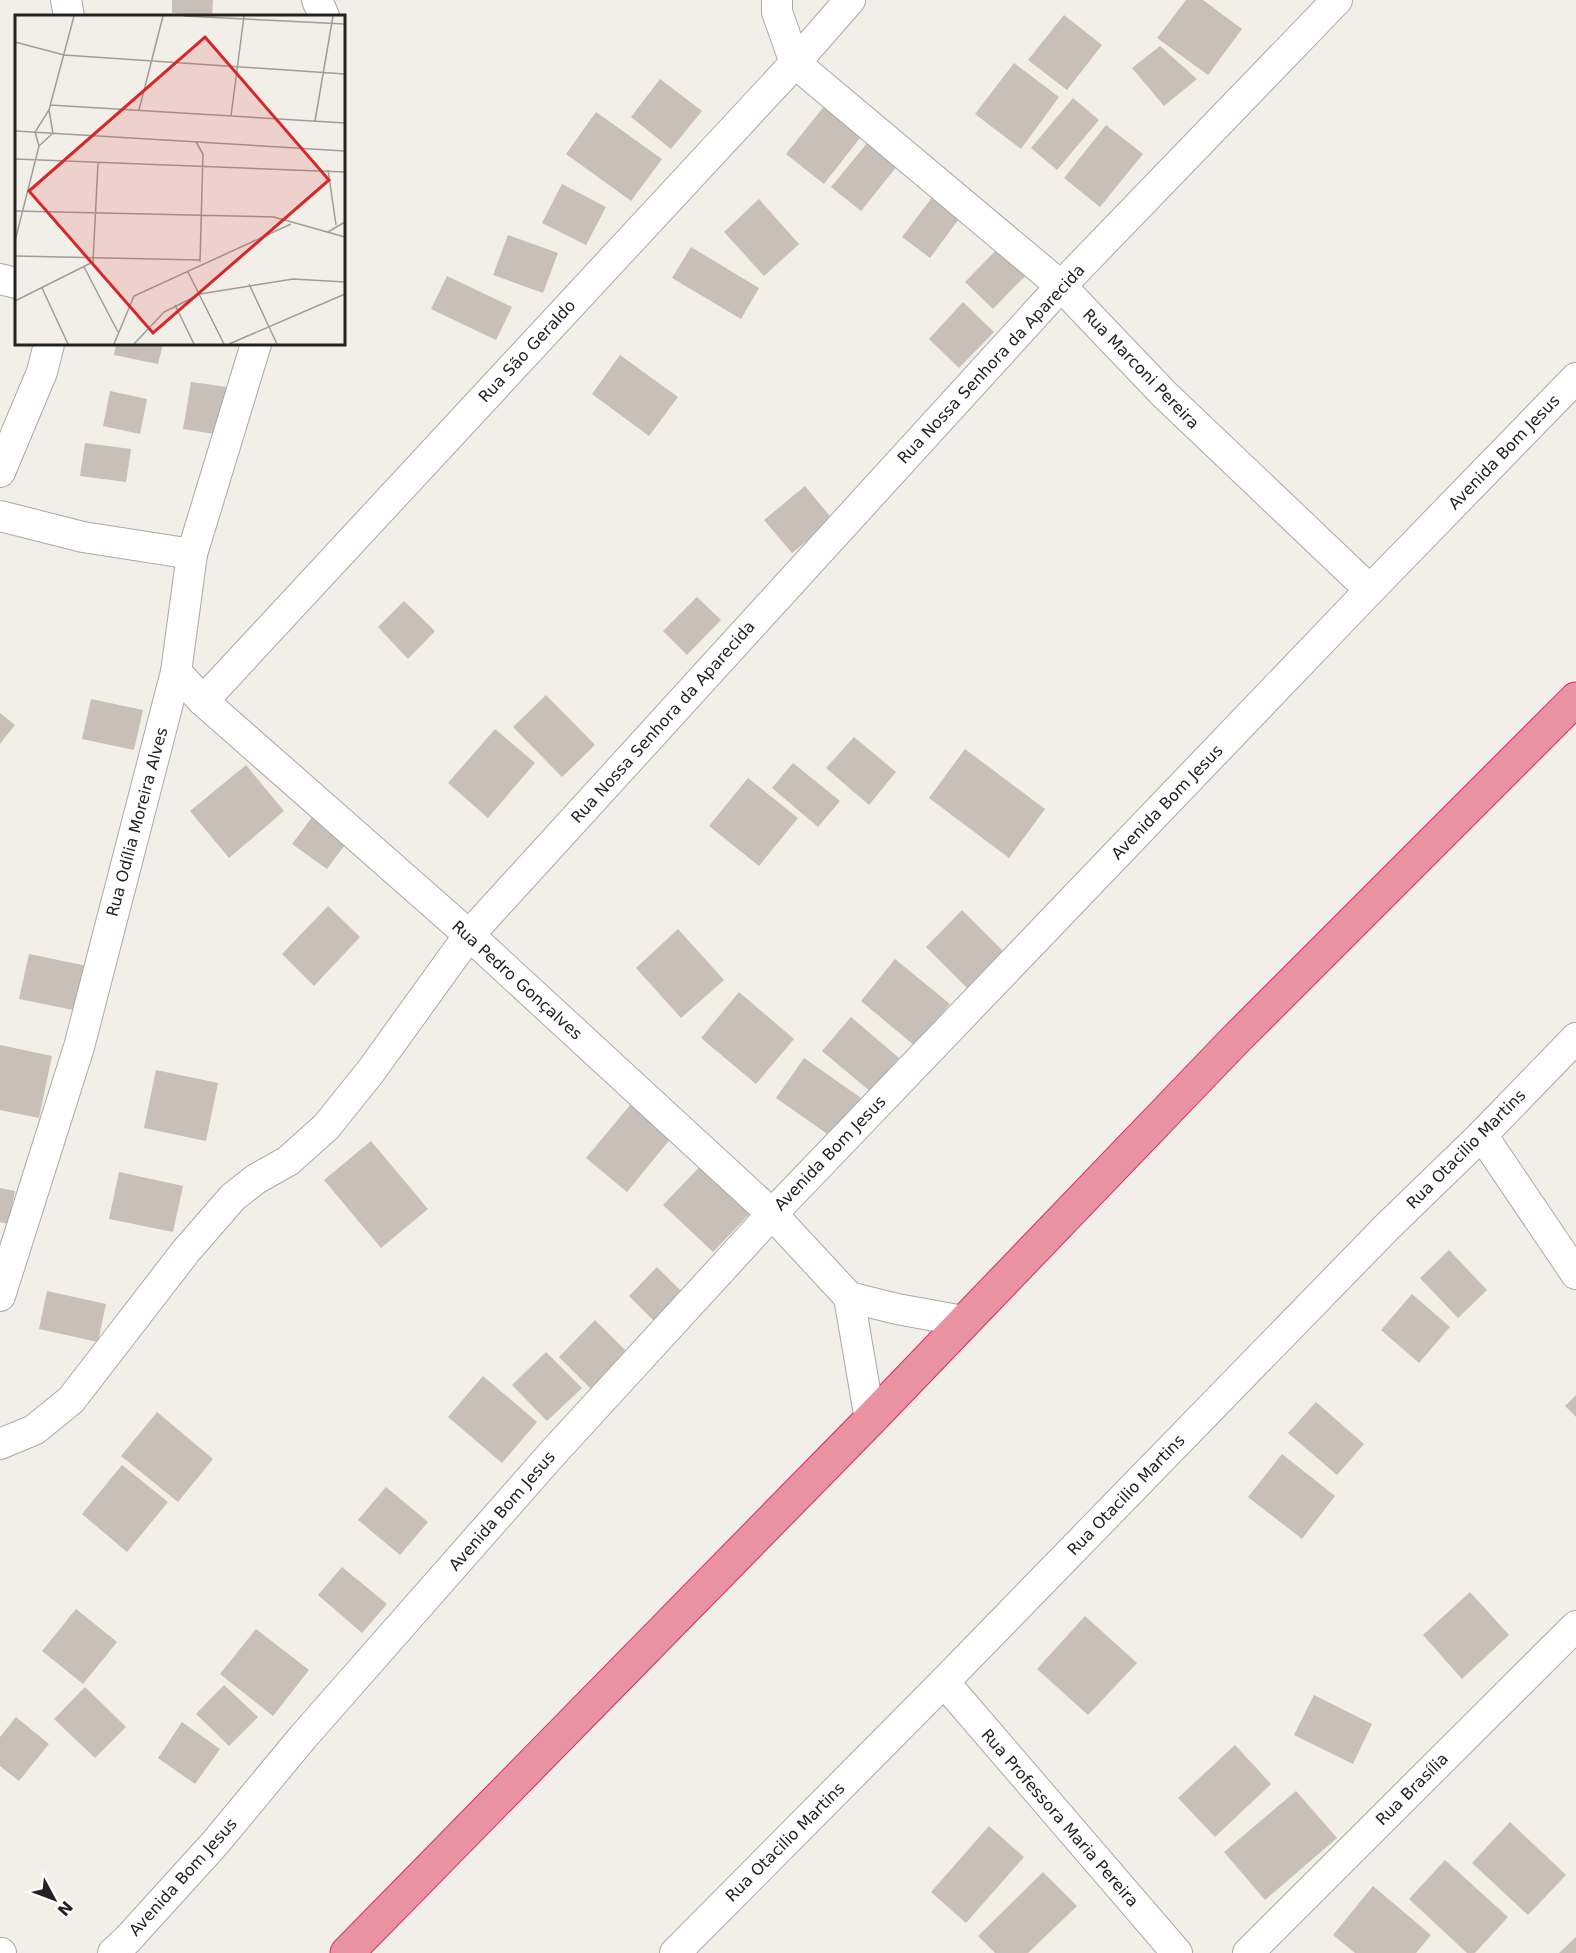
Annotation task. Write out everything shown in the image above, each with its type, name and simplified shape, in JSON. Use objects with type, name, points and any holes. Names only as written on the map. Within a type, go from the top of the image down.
[{"type":"highway","points":[[347,1953],[870,1420],[1237,1038],[1576,699]]},
{"type":"street","points":[[66,0],[69,15]]},
{"type":"street","points":[[317,0],[324,15]]},
{"type":"street","points":[[777,0],[777,12],[795,63]]},
{"type":"street","name":"Rua São Geraldo","points":[[203,701],[795,63],[850,0]]},
{"type":"street","name":"Rua Nossa Senhora da Aparecida","points":[[0,1444],[34,1430],[71,1400],[186,1251],[233,1197],[256,1179],[288,1161],[326,1127],[371,1071],[469,935],[1061,286],[1337,0]]},
{"type":"street","name":"Rua Marconi Pereira","points":[[795,63],[1061,286],[1164,394],[1370,590]]},
{"type":"street","points":[[0,279],[15,283]]},
{"type":"street","points":[[0,472],[42,372],[49,345]]},
{"type":"street","name":"Rua Odília Moreira Alves","points":[[0,1296],[79,1047],[176,672],[192,554],[256,345]]},
{"type":"street","name":"Avenida Bom Jesus","points":[[113,1953],[216,1842],[311,1728],[551,1455],[772,1214],[1576,378]]},
{"type":"street","points":[[0,516],[83,537],[192,554]]},
{"type":"street","name":"Rua Pedro Gonçalves","points":[[176,672],[203,701],[469,935],[772,1214],[849,1297]]},
{"type":"street","name":"Rua Otacilio Martins","points":[[675,1953],[944,1682],[1387,1227],[1482,1135],[1576,1038]]},
{"type":"street","points":[[1482,1135],[1576,1274]]},
{"type":"street","points":[[870,1420],[849,1297],[897,1309],[963,1321]]},
{"type":"street","name":"Rua Brasília","points":[[1248,1953],[1576,1626]]},
{"type":"street","name":"Rua Professora Maria Pereira","points":[[944,1682],[1177,1953]]},
{"type":"building","points":[[172,0],[213,0],[212,15],[172,13]]},
{"type":"building","points":[[1186,0],[1203,0],[1242,29],[1208,75],[1157,38]]},
{"type":"building","points":[[1064,15],[1102,45],[1067,90],[1028,60]]},
{"type":"building","points":[[1160,46],[1197,79],[1164,106],[1132,68]]},
{"type":"building","points":[[1014,63],[1059,97],[1021,149],[975,114]]},
{"type":"building","points":[[660,79],[702,111],[671,149],[631,117]]},
{"type":"building","points":[[1073,98],[1099,120],[1057,170],[1031,148]]},
{"type":"building","points":[[829,100],[867,129],[824,184],[786,154]]},
{"type":"building","points":[[596,112],[662,159],[631,201],[566,154]]},
{"type":"building","points":[[1106,125],[1143,154],[1100,207],[1064,178]]},
{"type":"building","points":[[873,136],[902,160],[861,211],[831,187]]},
{"type":"building","points":[[562,184],[606,207],[586,245],[542,223]]},
{"type":"building","points":[[940,187],[967,208],[930,258],[902,237]]},
{"type":"building","points":[[759,199],[799,244],[764,276],[724,232]]},
{"type":"building","points":[[508,235],[558,253],[543,293],[493,275]]},
{"type":"building","points":[[1004,242],[1032,269],[993,309],[965,282]]},
{"type":"building","points":[[691,247],[759,288],[741,319],[672,278]]},
{"type":"building","points":[[447,276],[512,307],[496,340],[431,309]]},
{"type":"building","points":[[963,302],[994,332],[959,368],[929,339]]},
{"type":"building","points":[[116,345],[163,345],[158,364],[114,355]]},
{"type":"building","points":[[620,355],[678,397],[649,436],[592,394]]},
{"type":"building","points":[[191,382],[235,388],[228,436],[183,429]]},
{"type":"building","points":[[110,391],[147,399],[140,434],[103,426]]},
{"type":"building","points":[[85,443],[131,449],[126,482],[80,476]]},
{"type":"building","points":[[805,486],[833,520],[792,553],[764,520]]},
{"type":"building","points":[[697,597],[721,620],[687,655],[663,631]]},
{"type":"building","points":[[404,601],[435,631],[408,659],[378,627]]},
{"type":"building","points":[[546,695],[595,745],[562,777],[513,727]]},
{"type":"building","points":[[91,699],[143,710],[134,750],[82,739]]},
{"type":"building","points":[[0,713],[15,725],[0,744]]},
{"type":"building","points":[[495,729],[535,763],[488,818],[448,783]]},
{"type":"building","points":[[854,737],[896,772],[869,805],[826,768]]},
{"type":"building","points":[[965,749],[1045,809],[1009,858],[929,798]]},
{"type":"building","points":[[793,763],[840,801],[818,827],[772,788]]},
{"type":"building","points":[[246,765],[284,811],[229,858],[190,811]]},
{"type":"building","points":[[748,778],[798,818],[759,866],[709,826]]},
{"type":"building","points":[[319,808],[353,834],[327,869],[292,844]]},
{"type":"building","points":[[328,906],[360,937],[314,986],[282,954]]},
{"type":"building","points":[[962,910],[1004,952],[968,989],[926,947]]},
{"type":"building","points":[[678,929],[724,980],[681,1018],[636,968]]},
{"type":"building","points":[[29,954],[92,967],[83,1012],[19,999]]},
{"type":"building","points":[[895,959],[950,1004],[915,1046],[861,1001]]},
{"type":"building","points":[[739,992],[794,1039],[756,1084],[701,1038]]},
{"type":"building","points":[[851,1017],[899,1058],[871,1092],[822,1051]]},
{"type":"building","points":[[0,1045],[52,1056],[39,1118],[0,1110]]},
{"type":"building","points":[[804,1058],[861,1098],[833,1138],[776,1098]]},
{"type":"building","points":[[156,1070],[218,1083],[206,1141],[144,1128]]},
{"type":"building","points":[[636,1098],[676,1132],[627,1192],[586,1158]]},
{"type":"building","points":[[371,1141],[428,1209],[381,1248],[324,1180]]},
{"type":"building","points":[[708,1158],[758,1205],[713,1252],[663,1205]]},
{"type":"building","points":[[119,1172],[183,1186],[173,1232],[109,1219]]},
{"type":"building","points":[[0,1188],[15,1191],[8,1224],[0,1222]]},
{"type":"building","points":[[1449,1250],[1487,1290],[1458,1318],[1420,1278]]},
{"type":"building","points":[[657,1267],[685,1295],[656,1323],[629,1296]]},
{"type":"building","points":[[47,1291],[106,1304],[98,1342],[39,1329]]},
{"type":"building","points":[[1412,1294],[1450,1327],[1419,1363],[1381,1330]]},
{"type":"building","points":[[595,1320],[630,1355],[594,1392],[559,1357]]},
{"type":"building","points":[[546,1352],[582,1388],[547,1421],[512,1385]]},
{"type":"building","points":[[483,1376],[537,1422],[502,1463],[448,1417]]},
{"type":"building","points":[[1576,1395],[1576,1417],[1565,1406]]},
{"type":"building","points":[[1316,1402],[1364,1444],[1337,1475],[1288,1433]]},
{"type":"building","points":[[157,1412],[213,1459],[178,1502],[121,1456]]},
{"type":"building","points":[[1282,1454],[1335,1496],[1302,1539],[1248,1497]]},
{"type":"building","points":[[122,1465],[168,1502],[127,1552],[82,1514]]},
{"type":"building","points":[[386,1487],[428,1522],[400,1555],[358,1520]]},
{"type":"building","points":[[342,1567],[387,1604],[362,1633],[318,1595]]},
{"type":"building","points":[[1470,1592],[1509,1635],[1462,1679],[1423,1635]]},
{"type":"building","points":[[76,1609],[117,1642],[83,1684],[42,1651]]},
{"type":"building","points":[[1085,1616],[1137,1663],[1088,1715],[1037,1669]]},
{"type":"building","points":[[256,1629],[309,1670],[273,1716],[220,1674]]},
{"type":"building","points":[[224,1685],[258,1717],[229,1746],[196,1714]]},
{"type":"building","points":[[85,1687],[126,1727],[95,1758],[54,1719]]},
{"type":"building","points":[[1314,1695],[1372,1724],[1353,1764],[1294,1735]]},
{"type":"building","points":[[16,1717],[49,1744],[19,1781],[0,1766],[0,1737]]},
{"type":"building","points":[[182,1722],[220,1749],[195,1784],[158,1758]]},
{"type":"building","points":[[1235,1745],[1271,1784],[1215,1837],[1178,1798]]},
{"type":"building","points":[[1296,1791],[1337,1838],[1265,1900],[1224,1852]]},
{"type":"building","points":[[1510,1822],[1566,1875],[1528,1915],[1472,1863]]},
{"type":"building","points":[[989,1826],[1024,1857],[966,1923],[931,1892]]},
{"type":"building","points":[[1445,1860],[1508,1917],[1475,1953],[1467,1953],[1409,1899]]},
{"type":"building","points":[[1043,1872],[1077,1906],[1028,1953],[995,1953],[978,1936]]},
{"type":"building","points":[[1373,1886],[1431,1935],[1416,1953],[1355,1953],[1333,1935]]},
{"type":"building","points":[[1576,1937],[1576,1953],[1559,1953]]}]
